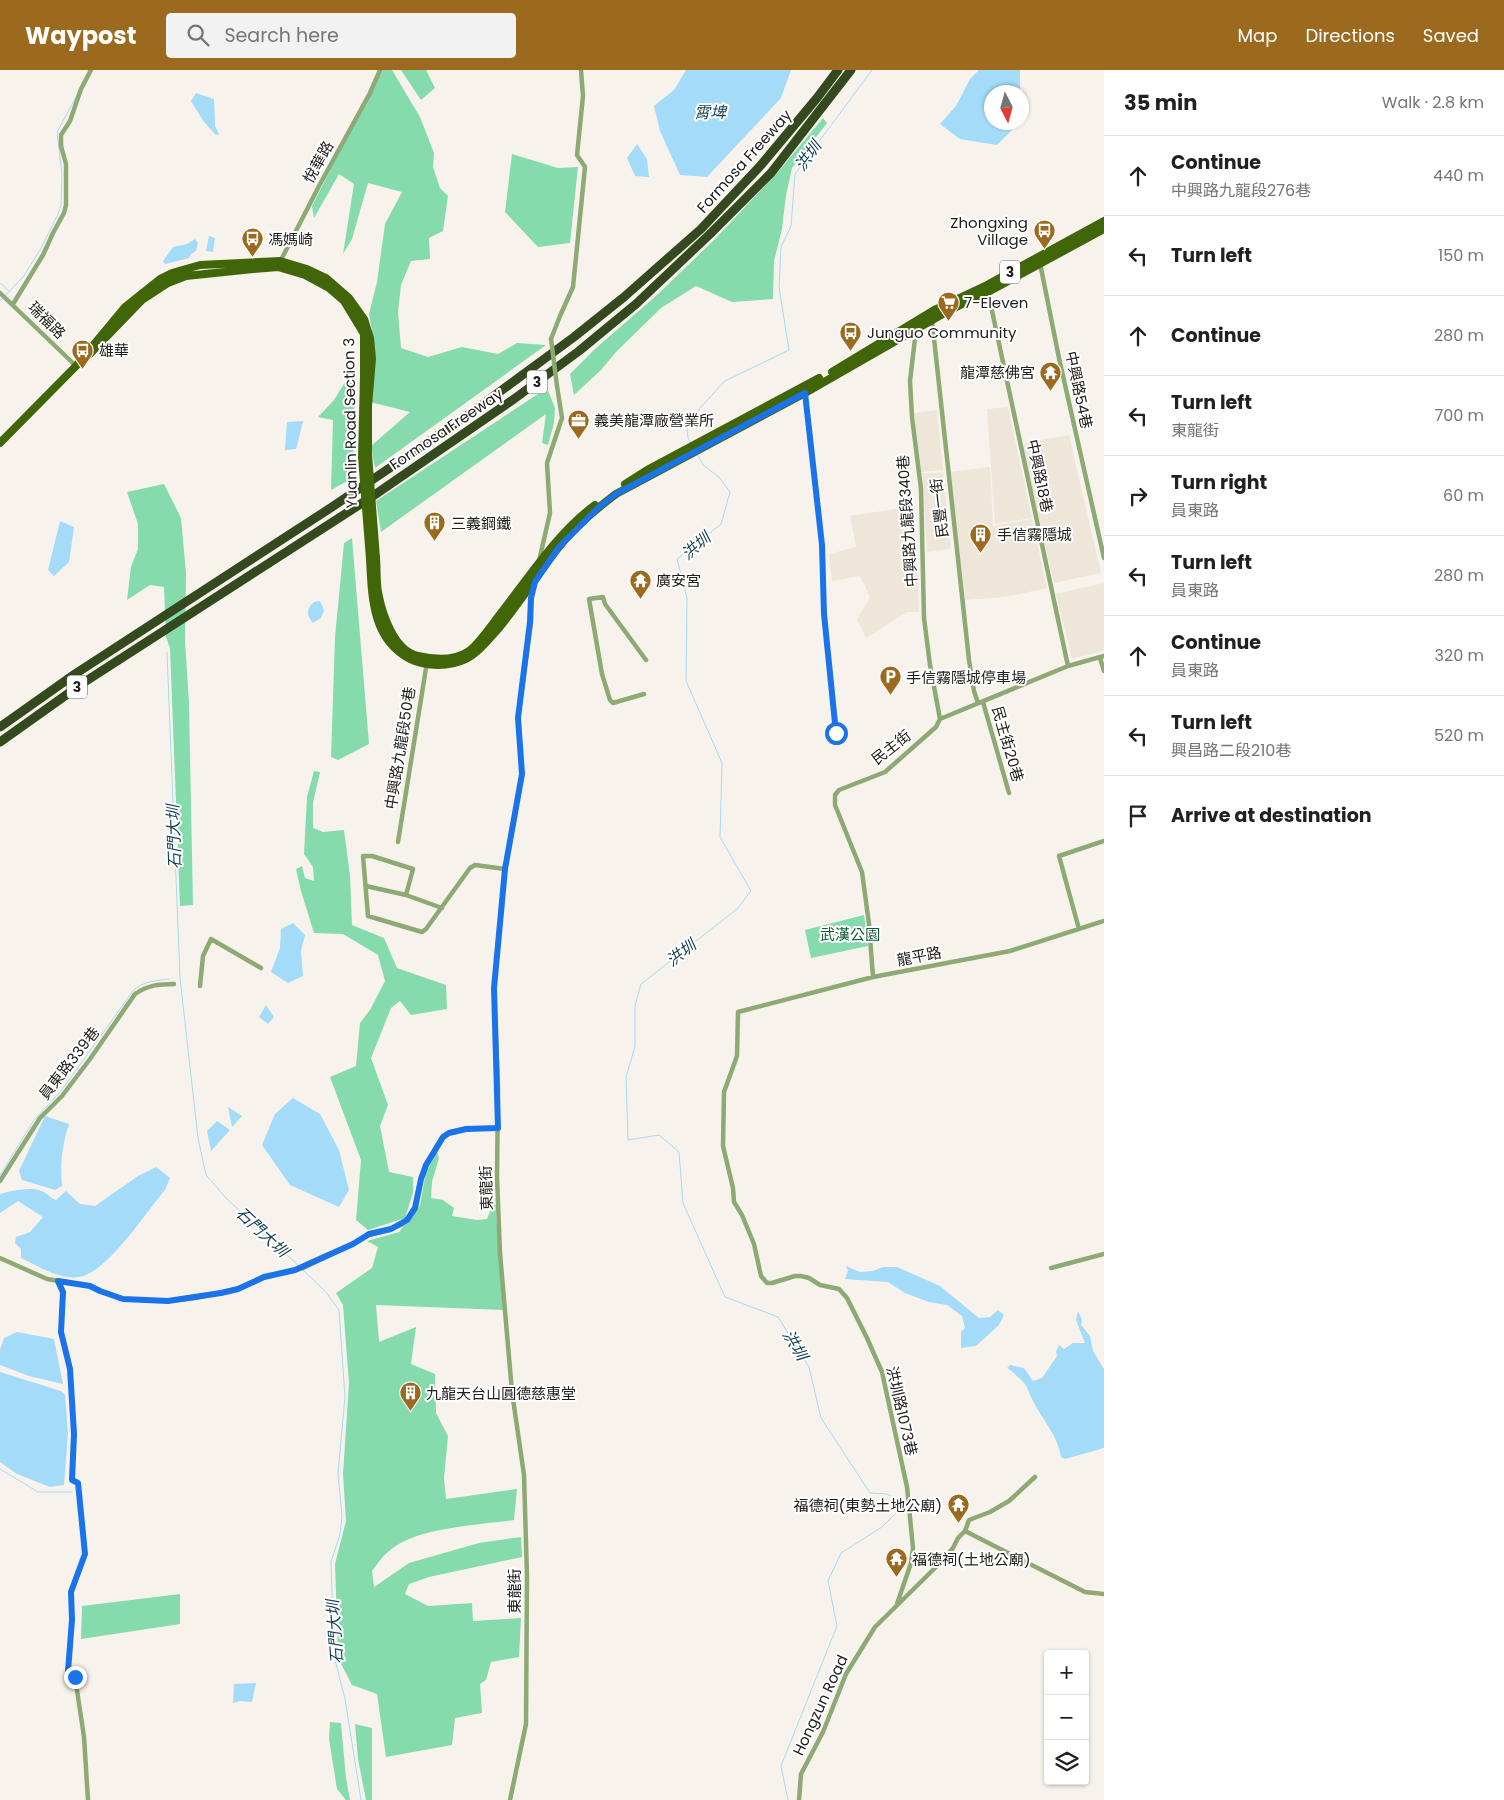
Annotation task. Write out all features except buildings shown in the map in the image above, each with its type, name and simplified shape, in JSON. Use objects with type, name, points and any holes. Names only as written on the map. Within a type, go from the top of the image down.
[{"type":"highway","name":"Formosa Freeway","points":[[0,727],[75,674],[325,512],[468,415],[525,374],[624,297],[708,222],[767,157],[838,70]]},
{"type":"highway","name":"Formosa Freeway","points":[[0,742],[83,683],[373,496],[472,429],[579,351],[636,304],[771,173],[851,70]]},
{"type":"main road","name":"3","points":[[427,662],[452,658],[470,651],[559,547],[598,508],[616,494],[688,452],[932,320],[988,292],[1104,221]]},
{"type":"main road","name":"3","points":[[804,390],[936,309],[1104,229]]},
{"type":"main road","name":"Yuanlin Road Section 3","points":[[0,443],[76,366],[125,307],[160,279],[172,273],[200,265],[279,264],[307,269],[326,278],[348,298],[364,319],[370,338],[372,359],[365,456],[375,591],[394,638],[410,655],[427,662]]},
{"type":"main road","name":"3","points":[[427,662],[452,664],[471,656],[484,645],[563,535],[585,512],[613,491],[647,470],[688,452]]},
{"type":"street","points":[[13,304],[43,255],[64,213],[66,205],[66,164],[61,146],[61,135],[70,121],[81,89],[91,70]]},
{"type":"street","name":"悅華路","points":[[279,264],[370,93],[380,70]]},
{"type":"street","name":"東龍街","points":[[510,1800],[526,1724],[527,1576],[524,1475],[512,1392],[502,1282],[497,1177],[498,1128],[494,988],[505,869],[522,774],[518,718],[530,622],[531,598],[550,513],[547,463],[562,418],[551,339],[573,288],[585,167],[577,155],[583,96],[581,70]]},
{"type":"street","name":"中興路54巷","points":[[1039,260],[1104,558]]},
{"type":"street","name":"中興路18巷","points":[[988,292],[1068,666]]},
{"type":"street","name":"瑞福路","points":[[3,295],[76,366]]},
{"type":"street","name":"民豐一街","points":[[936,309],[932,320],[969,660],[974,691],[981,702]]},
{"type":"street","name":"中興路九龍段340巷","points":[[916,321],[910,381],[920,489],[924,618],[940,719]]},
{"type":"street","points":[[804,390],[822,545],[824,614],[836,733]]},
{"type":"street","points":[[644,694],[613,703],[610,700],[602,674],[589,599],[603,597],[605,604],[646,660]]},
{"type":"street","points":[[1102,657],[1104,671]]},
{"type":"street","name":"民主街","points":[[872,977],[869,924],[862,872],[835,805],[835,795],[839,790],[885,772],[936,727],[940,719],[1068,666],[1102,657]]},
{"type":"street","name":"中興路九龍段50巷","points":[[398,842],[427,662]]},
{"type":"street","name":"民主街20巷","points":[[981,702],[1009,792]]},
{"type":"street","points":[[1079,929],[1059,856],[1104,841]]},
{"type":"street","points":[[406,895],[413,869],[372,856],[362,856],[368,916],[422,932],[442,908],[470,868],[475,865],[505,869]]},
{"type":"street","points":[[366,886],[406,895],[442,908]]},
{"type":"street","name":"龍平路","points":[[738,1012],[872,977],[1010,951],[1104,921]]},
{"type":"street","points":[[200,986],[204,956],[211,939],[261,968]]},
{"type":"street","name":"員東路339巷","points":[[0,1181],[40,1118],[62,1096],[135,994],[144,988],[158,984],[174,984]]},
{"type":"street","name":"洪圳路1073巷","points":[[738,1012],[737,1056],[724,1092],[722,1128],[723,1146],[733,1188],[734,1202],[750,1232],[761,1276],[764,1281],[776,1283],[795,1276],[801,1276],[820,1285],[839,1289],[847,1298],[868,1338],[882,1372],[907,1487],[913,1548],[897,1604]]},
{"type":"street","points":[[0,1258],[42,1277],[90,1286],[123,1299],[168,1301],[238,1289],[264,1277],[303,1268],[353,1244],[361,1238],[391,1229],[407,1220],[415,1208],[426,1165],[443,1137],[449,1133],[466,1129],[498,1128]]},
{"type":"street","points":[[1051,1268],[1104,1254]]},
{"type":"street","points":[[58,1281],[63,1292],[61,1332],[70,1369],[74,1434],[72,1480],[78,1483],[85,1554],[71,1592],[72,1620],[68,1671],[75,1677],[84,1738],[88,1800]]},
{"type":"street","name":"Hongzun Road","points":[[799,1800],[801,1774],[823,1732],[846,1674],[875,1627],[953,1548],[958,1538],[965,1531],[969,1520],[990,1512],[1010,1501],[1035,1477]]},
{"type":"street","points":[[965,1531],[1085,1592],[1104,1594]]},
{"type":"shaded area","points":[[1008,407],[1032,518],[995,524],[987,409]]},
{"type":"shaded area","points":[[937,410],[943,470],[921,472],[914,413]]},
{"type":"shaded area","points":[[1069,435],[1101,573],[1054,583],[1023,448],[1025,443]]},
{"type":"shaded area","points":[[990,467],[993,526],[1032,519],[1047,588],[1005,597],[965,600],[950,472]]},
{"type":"shaded area","points":[[922,473],[943,473],[951,549],[927,552]]},
{"type":"shaded area","points":[[915,506],[919,612],[907,612],[866,638],[857,620],[870,597],[860,576],[832,581],[829,554],[856,547],[850,516]]},
{"type":"shaded area","points":[[1104,583],[1104,651],[1072,659],[1056,594]]},
{"type":"green space","points":[[381,70],[392,70],[420,117],[434,153],[433,167],[440,188],[448,196],[443,231],[429,238],[430,259],[411,261],[401,285],[398,312],[401,348],[428,357],[462,347],[498,354],[517,343],[546,345],[375,468],[371,446],[410,412],[370,402],[372,330],[369,314],[377,282],[385,224],[402,192],[368,183],[352,239],[343,254],[354,184],[339,174],[314,218],[312,206]]},
{"type":"green space","points":[[401,70],[426,70],[435,88],[421,100]]},
{"type":"green space","points":[[823,118],[827,123],[792,168],[786,195],[782,229],[774,261],[773,299],[732,302],[696,286],[661,308],[574,395],[570,374],[714,240],[777,173]]},
{"type":"green space","points":[[512,154],[558,168],[578,167],[570,243],[538,247],[505,212]]},
{"type":"green space","points":[[355,366],[353,478],[331,490],[333,420],[318,417],[334,400]]},
{"type":"green space","points":[[547,388],[555,408],[554,423],[548,445],[542,443],[546,414],[381,532],[376,501]]},
{"type":"green space","points":[[164,484],[181,518],[186,573],[185,641],[189,703],[193,905],[180,906],[170,648],[166,637],[164,587],[150,585],[127,600],[131,567],[138,549],[138,524],[127,492]]},
{"type":"green space","points":[[352,538],[369,744],[338,760],[331,757],[335,637],[344,543]]},
{"type":"green space","points":[[314,771],[320,772],[313,803],[313,828],[323,832],[344,830],[350,876],[352,925],[384,938],[397,968],[446,985],[447,1009],[411,1015],[400,1001],[391,1008],[371,1058],[388,1105],[380,1126],[389,1172],[413,1177],[413,1193],[405,1218],[368,1230],[356,1220],[361,1160],[330,1077],[356,1066],[360,1023],[370,1010],[385,981],[378,955],[343,934],[314,933],[296,869],[302,866],[305,878],[314,881],[313,867],[304,854],[307,797]]},
{"type":"green space","name":"武漢公園","points":[[864,915],[868,946],[811,958],[805,930]]},
{"type":"green space","points":[[437,1151],[439,1158],[432,1182],[431,1198],[443,1200],[454,1208],[452,1216],[477,1220],[487,1219],[495,1199],[503,1310],[376,1305],[379,1342],[416,1327],[411,1364],[435,1374],[436,1413],[448,1436],[444,1478],[446,1499],[517,1489],[514,1520],[434,1531],[405,1541],[387,1553],[372,1571],[374,1587],[409,1563],[479,1543],[521,1537],[522,1557],[429,1577],[409,1584],[405,1594],[428,1606],[472,1603],[473,1621],[521,1618],[519,1657],[491,1662],[486,1680],[480,1684],[482,1713],[455,1718],[452,1745],[386,1757],[377,1694],[352,1685],[338,1658],[335,1564],[346,1521],[343,1474],[349,1383],[343,1305],[336,1293],[372,1268],[378,1247],[367,1241],[399,1232],[420,1205],[426,1172]]},
{"type":"green space","points":[[180,1594],[180,1624],[81,1639],[82,1606]]},
{"type":"green space","points":[[330,1722],[341,1723],[350,1800],[346,1800],[337,1789],[329,1739]]},
{"type":"green space","points":[[355,1724],[372,1728],[372,1800],[366,1800],[358,1759]]},
{"type":"water","name":"霄埤","points":[[686,70],[791,70],[781,98],[707,177],[680,175],[660,131],[654,106],[674,90]]},
{"type":"water","points":[[979,70],[1020,70],[1020,85],[984,85],[984,130],[1012,130],[997,145],[960,139],[940,124],[956,106],[970,79]]},
{"type":"water","points":[[196,93],[214,99],[215,126],[219,134],[216,135],[204,122],[191,101]]},
{"type":"water","points":[[637,144],[647,159],[649,177],[635,176],[627,158]]},
{"type":"water","points":[[209,236],[215,238],[213,252],[206,251]]},
{"type":"water","points":[[195,239],[198,243],[196,251],[189,258],[165,264],[163,261],[173,247],[187,244]]},
{"type":"water","points":[[303,421],[296,449],[285,450],[287,422]]},
{"type":"water","points":[[60,521],[74,527],[69,562],[54,576],[48,570]]},
{"type":"water","points":[[320,601],[324,610],[321,618],[313,623],[308,615],[308,610],[314,602]]},
{"type":"water","points":[[293,923],[305,935],[301,951],[303,976],[288,983],[271,972],[280,948],[281,929]]},
{"type":"water","points":[[266,1005],[274,1017],[268,1024],[259,1017]]},
{"type":"water","points":[[293,1098],[320,1114],[339,1150],[349,1190],[339,1207],[290,1185],[262,1145],[275,1114]]},
{"type":"water","points":[[228,1107],[242,1116],[232,1127]]},
{"type":"water","points":[[45,1116],[69,1124],[62,1155],[62,1186],[55,1190],[22,1180],[19,1171]]},
{"type":"water","points":[[217,1121],[230,1130],[211,1151],[207,1131]]},
{"type":"water","points":[[156,1167],[170,1178],[165,1190],[114,1254],[102,1265],[90,1273],[79,1277],[72,1277],[49,1272],[21,1258],[21,1249],[15,1243],[16,1237],[30,1232],[43,1217],[18,1201],[0,1213],[0,1194],[15,1190],[32,1189],[42,1191],[56,1200],[66,1191],[80,1204],[95,1206],[138,1176]]},
{"type":"water","points":[[846,1266],[860,1272],[873,1271],[883,1267],[897,1267],[940,1286],[979,1318],[990,1317],[998,1310],[1004,1315],[999,1325],[976,1346],[961,1348],[961,1332],[965,1328],[962,1316],[947,1305],[929,1302],[905,1293],[888,1282],[845,1279],[848,1271]]},
{"type":"water","points":[[1078,1311],[1082,1320],[1081,1325],[1090,1336],[1093,1351],[1104,1369],[1104,1448],[1065,1459],[1061,1457],[1057,1442],[1025,1384],[1007,1368],[1010,1365],[1024,1368],[1033,1381],[1042,1378],[1057,1356],[1056,1352],[1059,1345],[1064,1349],[1073,1343],[1085,1343],[1076,1320]]},
{"type":"water","points":[[17,1332],[54,1339],[63,1384],[29,1376],[0,1365],[0,1350],[4,1338]]},
{"type":"water","points":[[0,1372],[61,1391],[65,1395],[68,1433],[64,1485],[50,1487],[17,1474],[0,1462]]},
{"type":"water","points":[[256,1683],[252,1702],[241,1701],[233,1703],[234,1684]]},
{"type":"waterway","name":"洪圳","points":[[691,444],[688,438],[687,427],[700,408],[725,381],[789,350],[779,287],[781,247],[791,226],[795,174],[872,70]]},
{"type":"waterway","points":[[0,301],[23,277],[40,250],[58,214],[61,205],[62,175],[57,132],[77,95]]},
{"type":"waterway","points":[[0,283],[9,291]]},
{"type":"waterway","name":"洪圳","points":[[697,454],[703,465],[719,477],[730,492],[721,524],[677,559],[687,598],[686,681],[722,763],[720,837],[751,891],[737,909],[641,984],[635,1006],[635,1046],[626,1077],[628,1140],[659,1135],[679,1152],[683,1203],[725,1297],[778,1317],[809,1367],[821,1418],[870,1493],[887,1494],[895,1498],[897,1512],[882,1527],[841,1553],[828,1581],[837,1626],[781,1766],[788,1800]]},
{"type":"waterway","name":"石門大圳","points":[[167,652],[180,978],[198,1138],[206,1175],[226,1198],[300,1267]]},
{"type":"waterway","points":[[0,1175],[34,1120],[61,1091],[133,991],[145,983],[169,979]]},
{"type":"waterway","name":"石門大圳","points":[[303,1270],[325,1291],[339,1310],[345,1397],[338,1473],[342,1516],[340,1534],[331,1562],[333,1620],[335,1660],[345,1699],[361,1800]]},
{"type":"waterway","points":[[0,1469],[38,1492],[72,1492]]},
{"type":"place","name":"Zhongxing Village","points":[[1044,250]]},
{"type":"place","name":"馮媽崎","points":[[252,258]]},
{"type":"place","name":"7-Eleven","points":[[948,321]]},
{"type":"place","name":"Junguo Community","points":[[851,351]]},
{"type":"place","name":"雄華","points":[[83,369]]},
{"type":"place","name":"龍潭慈佛宮","points":[[1051,391]]},
{"type":"place","name":"義美龍潭廠營業所","points":[[578,439]]},
{"type":"place","name":"三義鋼鐵","points":[[435,542]]},
{"type":"place","name":"手信霧隱城","points":[[981,553]]},
{"type":"place","name":"廣安宮","points":[[640,599]]},
{"type":"place","name":"手信霧隱城停車場","points":[[890,696]]},
{"type":"place","name":"九龍天台山圓德慈惠堂","points":[[410,1412]]},
{"type":"place","name":"福德祠(東勢土地公廟)","points":[[958,1524]]},
{"type":"place","name":"福德祠(土地公廟)","points":[[896,1578]]},
{"type":"route","points":[[75,1677],[68,1671],[72,1620],[71,1592],[85,1554],[78,1483],[72,1480],[74,1434],[70,1369],[61,1332],[63,1292],[58,1281],[90,1286],[123,1299],[168,1301],[195,1298],[238,1289],[264,1277],[303,1268],[353,1244],[369,1234],[391,1229],[407,1220],[415,1208],[426,1165],[443,1137],[449,1133],[466,1129],[498,1128],[494,988],[505,869],[522,774],[518,718],[530,622],[531,598],[535,582],[559,547],[598,508],[616,494],[805,393],[822,545],[824,614],[836,733]]}]
